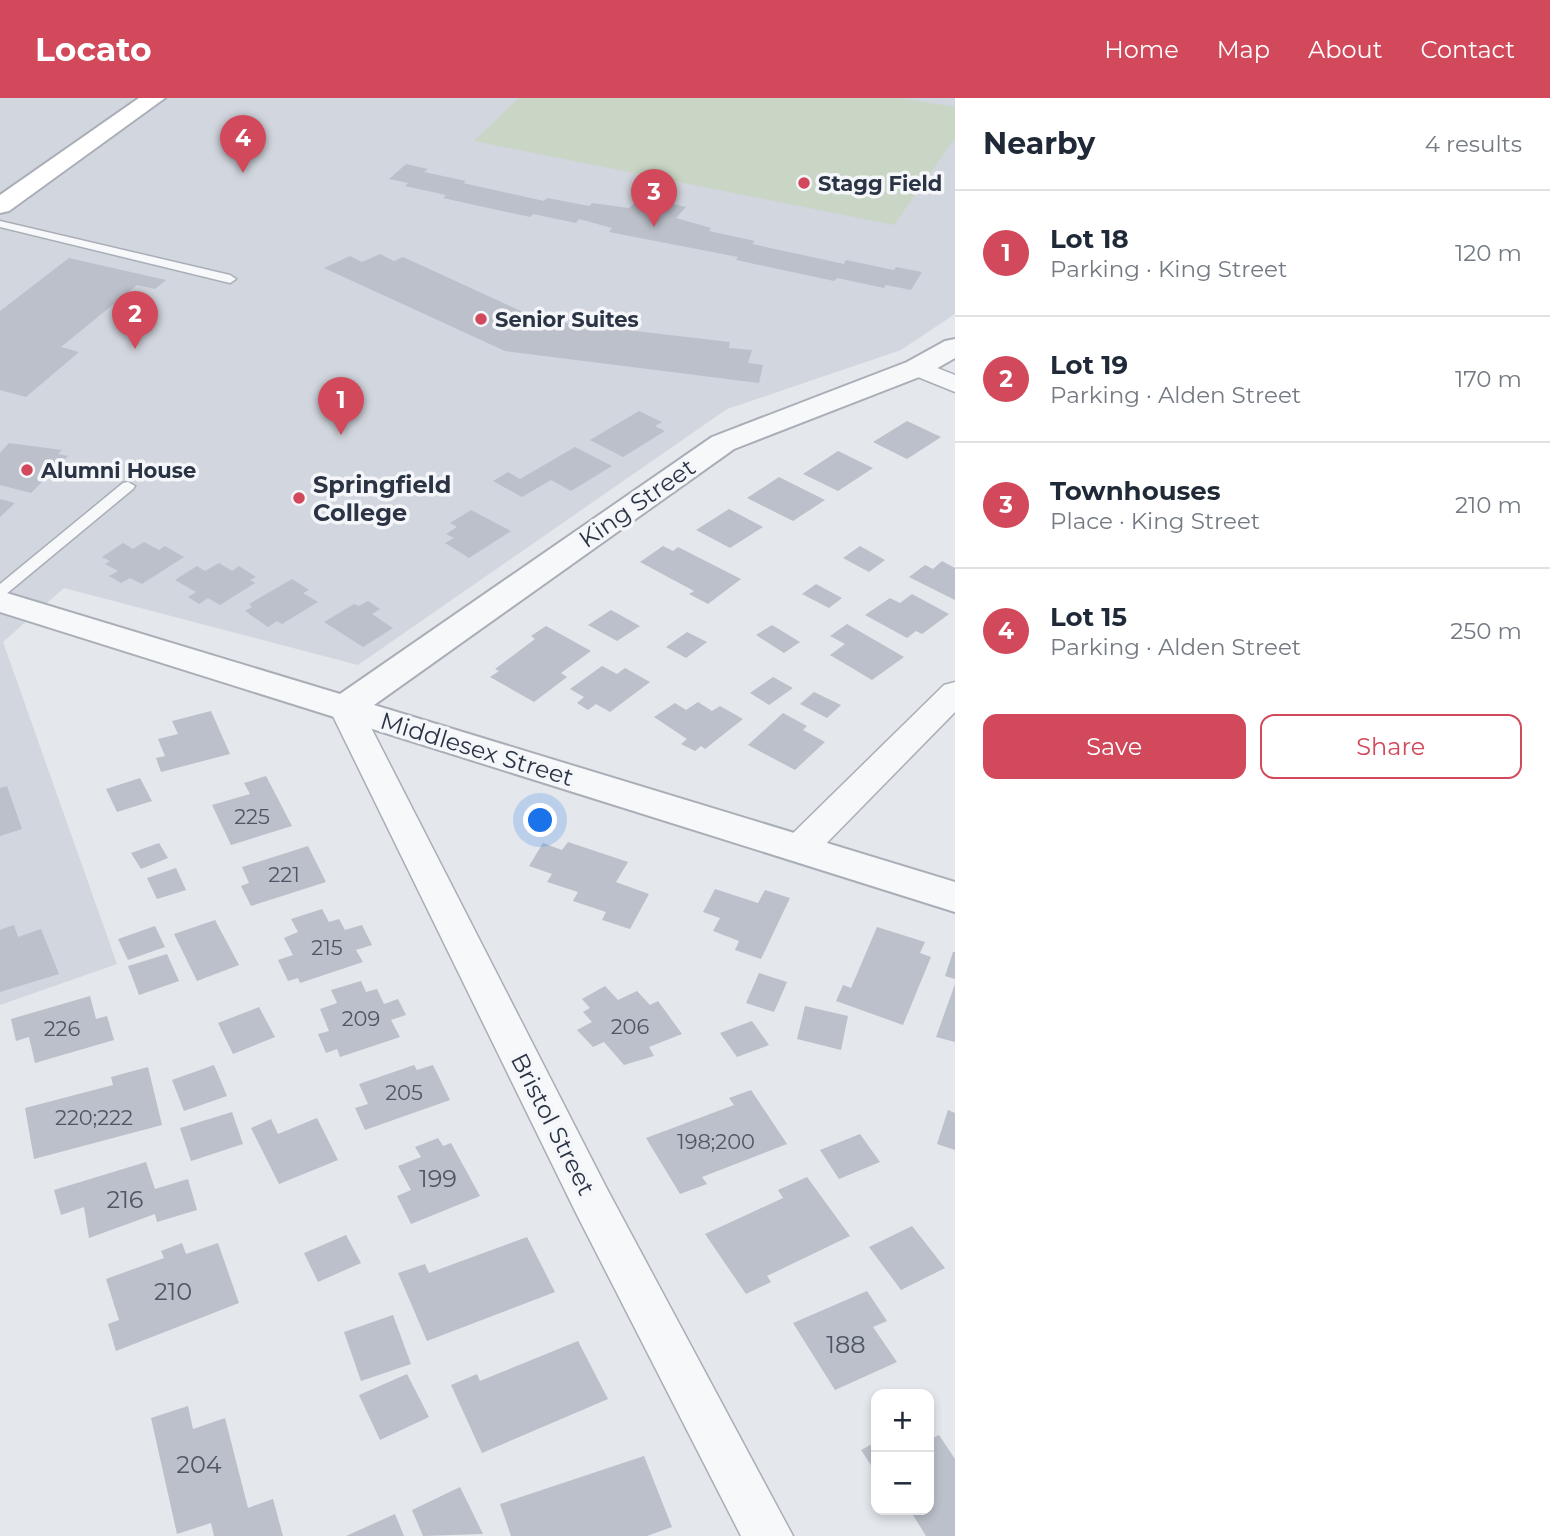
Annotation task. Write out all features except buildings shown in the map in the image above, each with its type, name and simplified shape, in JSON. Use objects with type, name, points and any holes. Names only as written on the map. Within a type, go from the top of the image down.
[{"type":"main road","points":[[0,205],[154,98]]},
{"type":"street","name":"King Street","points":[[345,708],[723,443],[917,368],[955,347]]},
{"type":"street","points":[[917,368],[955,384]]},
{"type":"street","name":"Middlesex Street","points":[[0,601],[955,897]]},
{"type":"street","points":[[799,849],[955,693]]},
{"type":"street","name":"Bristol Street","points":[[345,708],[591,1200],[768,1536]]},
{"type":"lane","points":[[0,224],[230,279]]},
{"type":"lane","points":[[0,592],[128,486]]},
{"type":"shaded area","name":"Springfield College","points":[[0,98],[955,98],[955,314],[901,350],[727,409],[358,665],[64,588],[3,642],[117,964],[0,1005]]},
{"type":"green space","name":"Stagg Field","points":[[519,98],[902,98],[955,107],[955,138],[894,225],[474,141]]},
{"type":"place","name":"Lot 15","points":[[243,173]]},
{"type":"place","name":"Stagg Field","points":[[804,183]]},
{"type":"place","name":"Townhouses","points":[[654,227]]},
{"type":"place","name":"Senior Suites","points":[[481,319]]},
{"type":"place","name":"Lot 19","points":[[135,349]]},
{"type":"place","name":"Lot 18","points":[[341,435]]},
{"type":"place","name":"Alumni House","points":[[27,470]]},
{"type":"place","name":"Springfield College","points":[[299,498]]}]
